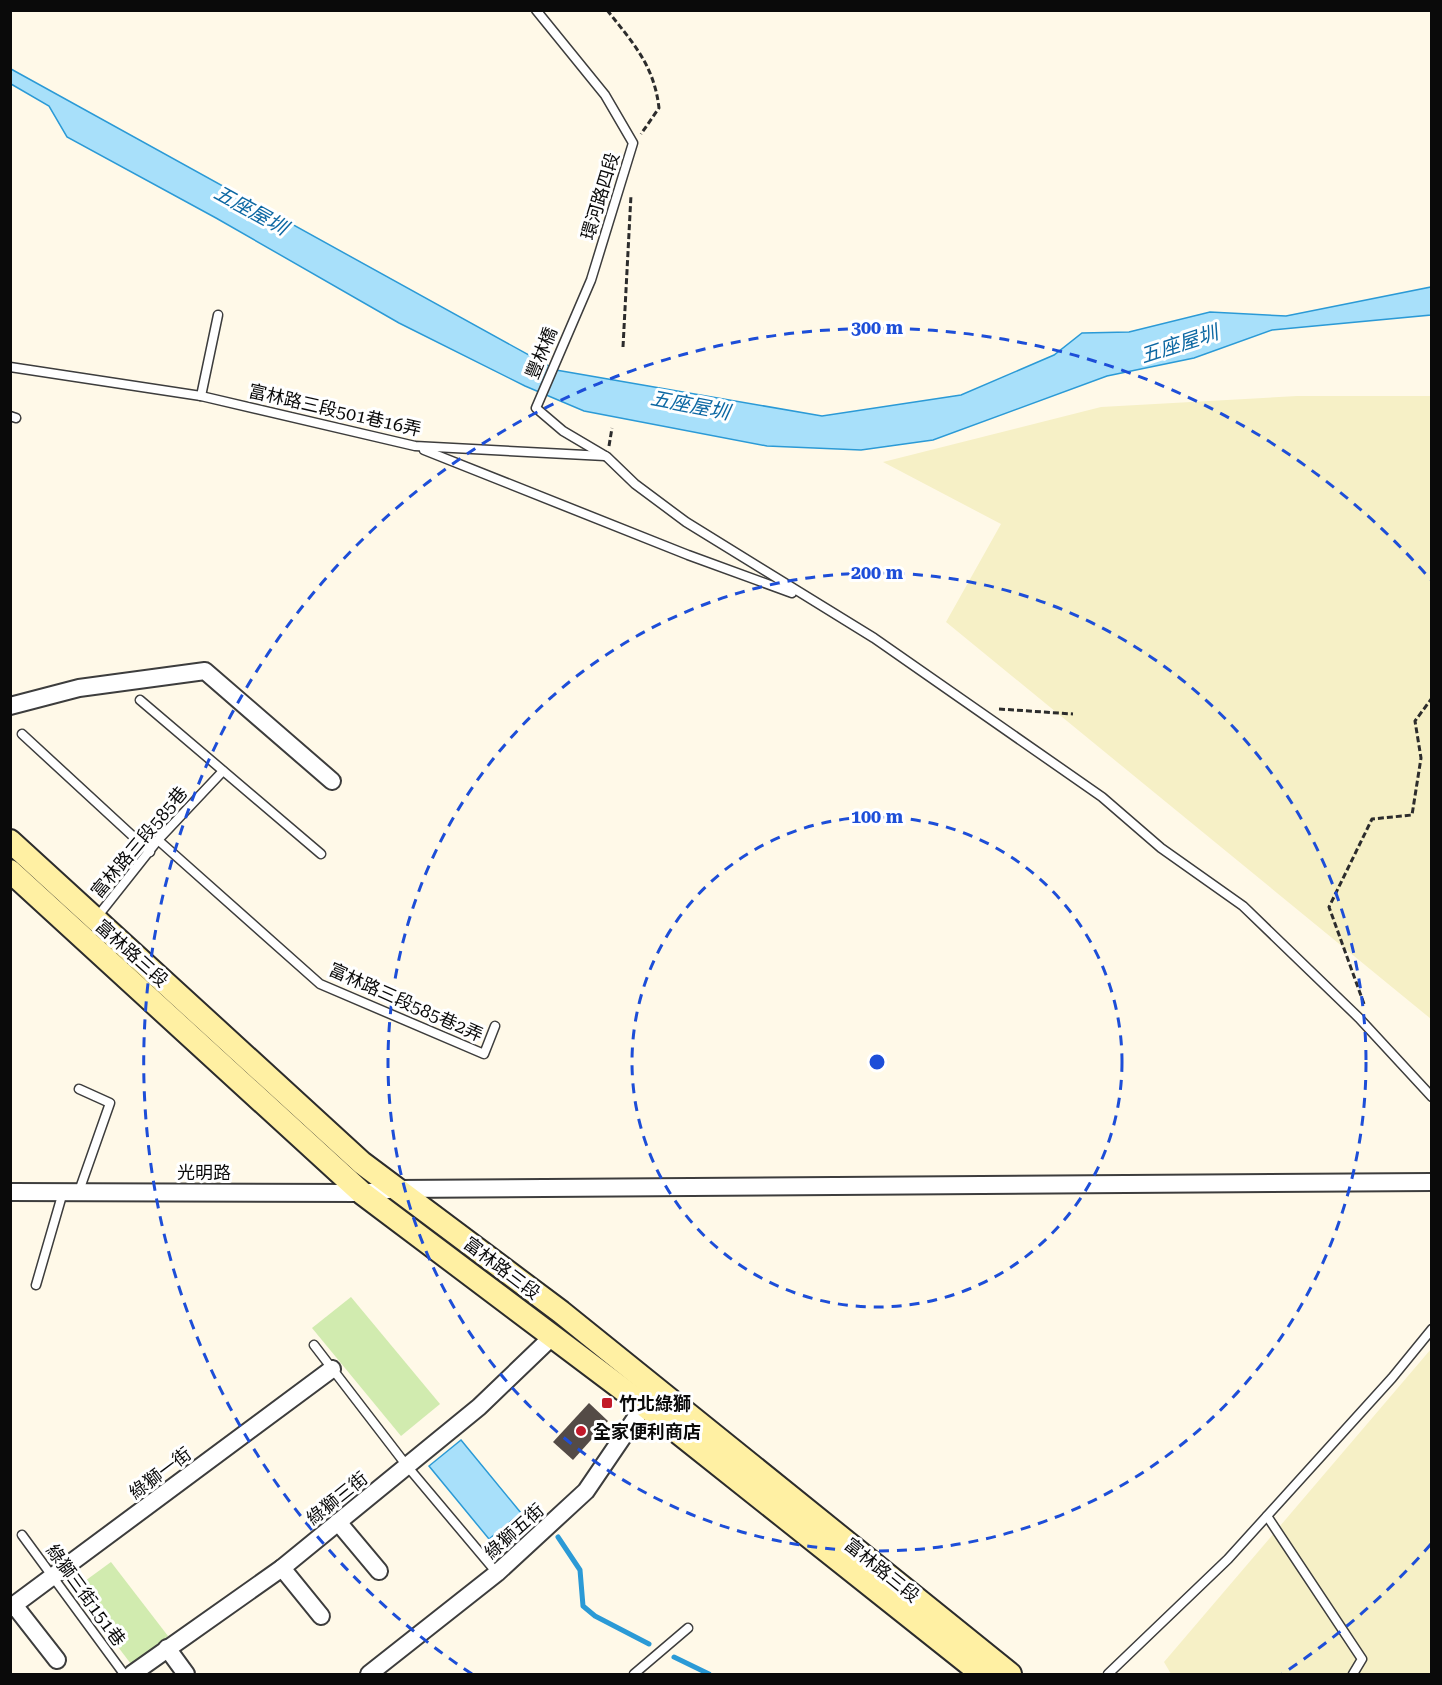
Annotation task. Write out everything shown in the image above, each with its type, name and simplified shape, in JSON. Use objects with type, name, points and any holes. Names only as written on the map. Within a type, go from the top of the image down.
[{"type":"main road","name":"富林路三段","points":[[10,841],[87,927],[362,1193],[554,1335],[651,1397],[1010,1674]]},
{"type":"main road","name":"富林路三段","points":[[10,871],[87,927],[362,1163],[561,1312],[651,1397],[982,1674]]},
{"type":"street","points":[[10,706],[79,688],[205,671],[332,781]]},
{"type":"street","name":"光明路","points":[[10,1192],[362,1193],[397,1189],[1431,1182]]},
{"type":"street","name":"綠獅三街","points":[[132,1674],[282,1568],[480,1407],[554,1335]]},
{"type":"street","name":"綠獅一街","points":[[12,1606],[332,1369]]},
{"type":"street","name":"綠獅五街","points":[[369,1674],[497,1573],[586,1491],[651,1397]]},
{"type":"street","points":[[338,1522],[379,1571]]},
{"type":"street","points":[[282,1568],[321,1617]]},
{"type":"street","points":[[12,1606],[57,1660]]},
{"type":"street","points":[[167,1648],[186,1674]]},
{"type":"lane","name":"環河路四段","points":[[536,10],[605,95],[633,142],[591,280],[576,311]]},
{"type":"lane","name":"豐林橋","points":[[576,311],[536,408],[564,431],[607,457]]},
{"type":"lane","points":[[201,396],[218,315]]},
{"type":"lane","name":"富林路三段501巷16弄","points":[[10,367],[201,396],[415,446],[607,457]]},
{"type":"lane","points":[[415,446],[688,555],[808,598]]},
{"type":"lane","points":[[607,457],[635,484],[686,522],[874,638],[1102,797],[1161,848],[1243,906],[1359,1018],[1431,1097]]},
{"type":"lane","points":[[140,700],[321,854]]},
{"type":"lane","points":[[22,734],[150,852]]},
{"type":"lane","name":"富林路三段585巷","points":[[87,927],[158,840],[223,771]]},
{"type":"lane","name":"富林路三段585巷2弄","points":[[158,840],[321,984],[484,1054],[495,1026]]},
{"type":"lane","points":[[36,1285],[71,1191],[110,1103],[79,1089]]},
{"type":"lane","points":[[1108,1674],[1228,1559],[1392,1378],[1431,1329]]},
{"type":"lane","points":[[314,1345],[407,1466],[497,1573]]},
{"type":"lane","points":[[1267,1516],[1362,1659],[1353,1674]]},
{"type":"lane","name":"綠獅三街151巷","points":[[22,1535],[124,1674]]},
{"type":"lane","points":[[634,1674],[688,1628]]},
{"type":"path","points":[[607,10],[636,47],[656,82],[658,108],[647,127],[633,142]]},
{"type":"path","points":[[623,347],[631,188]]},
{"type":"path","points":[[1365,1007],[1329,907],[1372,819],[1412,815],[1421,758],[1415,721],[1431,698]]},
{"type":"path","points":[[973,708],[1073,714]]},
{"type":"shaded area","points":[[1297,396],[1431,396],[1431,1019],[946,622],[1001,524],[883,462],[1101,407]]},
{"type":"shaded area","points":[[1431,1349],[1431,1674],[1171,1674],[1164,1662]]},
{"type":"green space","points":[[351,1297],[440,1404],[401,1436],[312,1328]]},
{"type":"green space","points":[[111,1562],[168,1636],[131,1664],[74,1589]]},
{"type":"water","name":"五座屋圳","points":[[11,69],[556,370],[822,416],[961,395],[1054,355],[1082,333],[1129,332],[1210,312],[1286,316],[1431,287],[1431,315],[1272,330],[1194,358],[1107,376],[933,440],[861,450],[767,446],[584,411],[525,386],[399,323],[216,218],[67,137],[49,106],[11,84]]},
{"type":"water","points":[[461,1440],[521,1513],[489,1539],[429,1466]]},
{"type":"building","name":"全家便利商店","points":[[589,1403],[608,1421],[573,1460],[553,1442]]},
{"type":"waterway","points":[[558,1537],[580,1570],[583,1606],[595,1616],[649,1644]]},
{"type":"waterway","points":[[674,1657],[709,1674]]},
{"type":"place","name":"竹北綠獅","points":[[607,1403]]},
{"type":"place","name":"全家便利商店","points":[[581,1431]]}]
